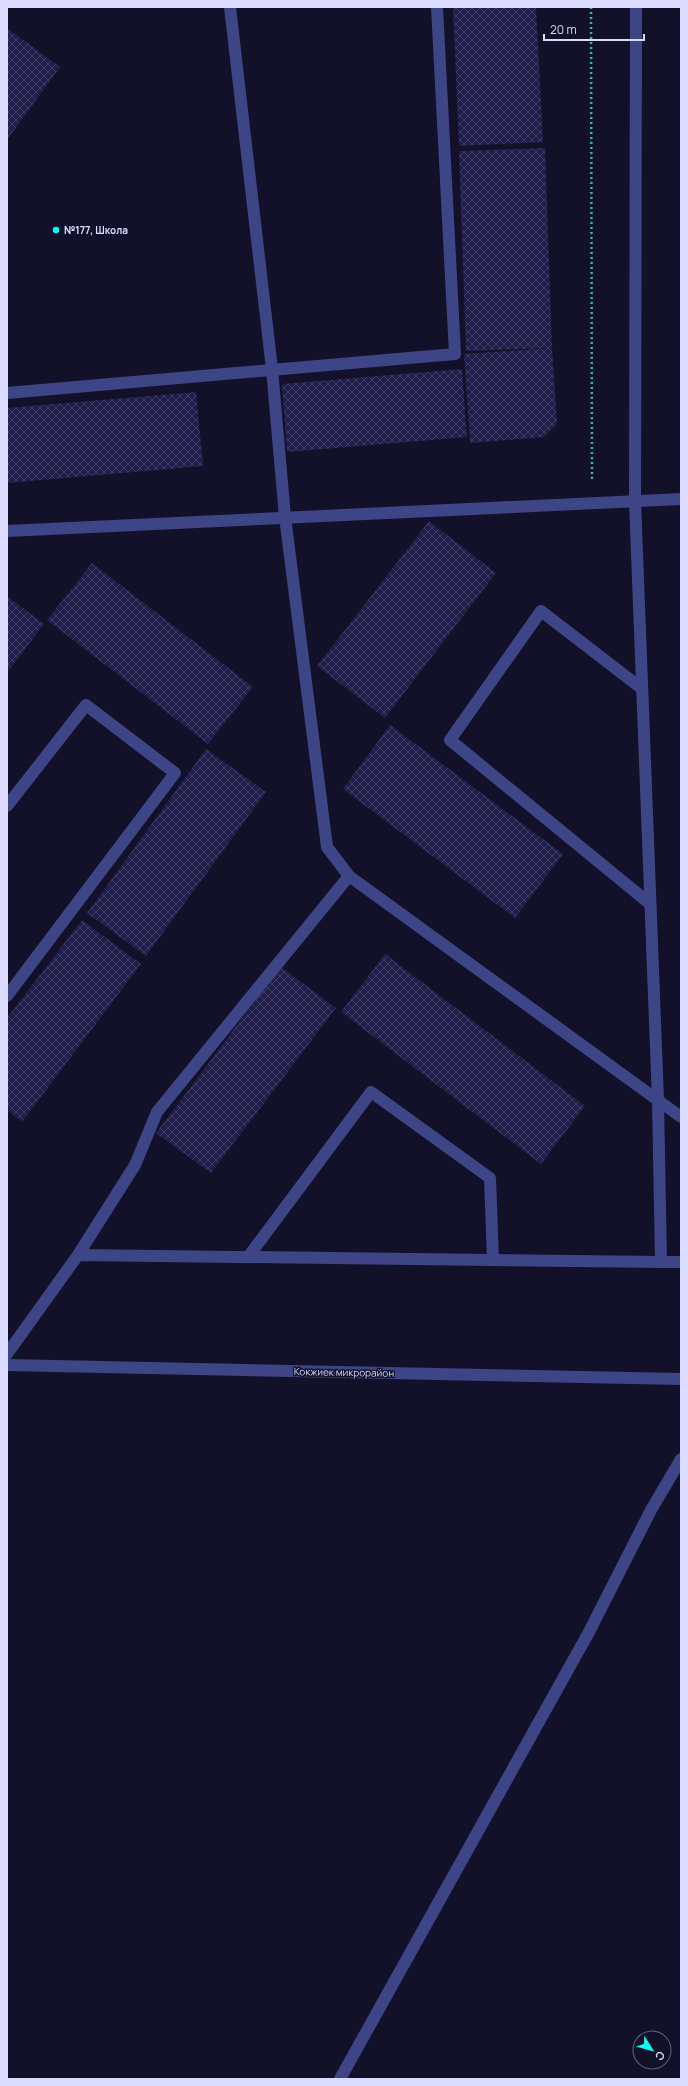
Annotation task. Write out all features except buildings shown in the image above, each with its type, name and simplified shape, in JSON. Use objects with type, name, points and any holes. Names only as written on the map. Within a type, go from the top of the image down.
[{"type":"street","points":[[230,7],[272,369],[285,517],[327,846],[349,876],[681,1118]]},
{"type":"street","points":[[7,393],[455,354],[437,7]]},
{"type":"street","points":[[636,7],[635,501],[649,904],[658,1100],[661,1262]]},
{"type":"street","points":[[7,531],[681,499]]},
{"type":"street","points":[[641,688],[541,611],[450,740],[649,904]]},
{"type":"street","points":[[7,806],[86,705],[175,773],[7,996]]},
{"type":"street","points":[[7,1354],[78,1255],[135,1165],[157,1112],[349,876]]},
{"type":"street","points":[[248,1257],[371,1092],[490,1178],[493,1260]]},
{"type":"street","points":[[78,1255],[681,1262]]},
{"type":"street","name":"Кокжиек микрорайон","points":[[7,1365],[681,1379]]},
{"type":"street","points":[[340,2079],[589,1632],[651,1510],[681,1459]]},
{"type":"path","points":[[591,7],[592,503]]},
{"type":"place","name":"№177, Школа","points":[[56,230]]}]
